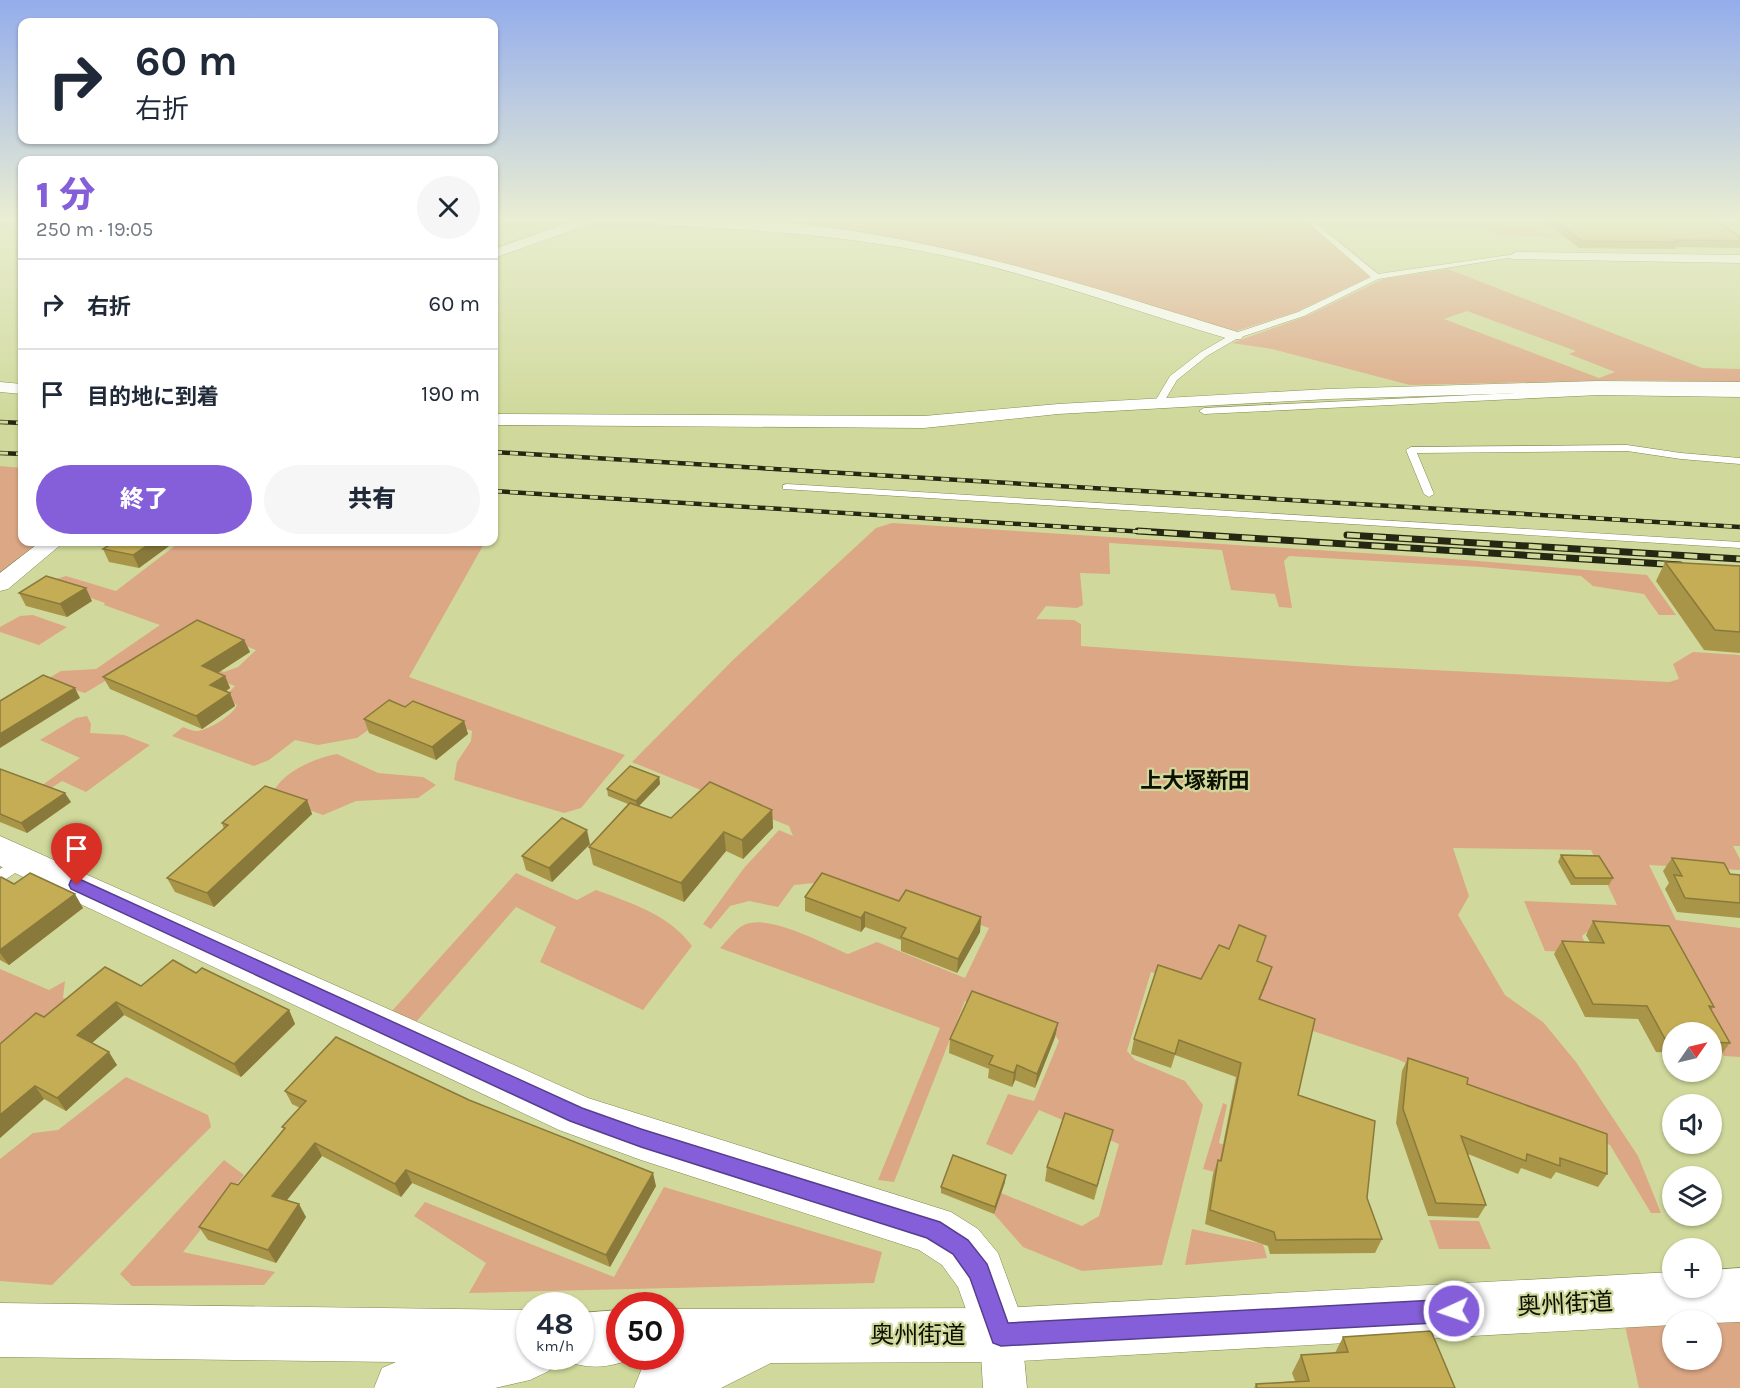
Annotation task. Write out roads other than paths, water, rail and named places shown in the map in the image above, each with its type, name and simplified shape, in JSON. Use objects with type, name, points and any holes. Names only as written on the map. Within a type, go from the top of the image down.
[{"type":"main road","points":[[8,862],[576,1115],[641,1138],[933,1230],[960,1247],[979,1272],[1001,1335]]},
{"type":"main road","name":"奥州街道","points":[[684,1336],[1001,1335],[1740,1295]]},
{"type":"main road","points":[[0,1330],[516,1337]]},
{"type":"main road","points":[[662,1388],[770,1335]]},
{"type":"main road","points":[[402,1388],[454,1370],[516,1355]]},
{"type":"street","points":[[1070,286],[1235,336]]},
{"type":"street","points":[[498,420],[924,422],[1058,409],[1328,394],[1586,386],[1740,387]]},
{"type":"street","points":[[0,387],[18,389]]},
{"type":"street","points":[[0,584],[47,546]]},
{"type":"street","points":[[1001,1335],[1005,1388]]},
{"type":"lane","points":[[1159,403],[1173,378],[1204,354],[1235,336],[1300,314],[1358,286]]},
{"type":"lane","points":[[1204,411],[1599,392],[1740,394]]},
{"type":"lane","points":[[1429,494],[1411,450],[1627,448],[1740,461]]},
{"type":"lane","points":[[788,487],[1740,545]]},
{"type":"lane","points":[[1438,515],[1442,526]]},
{"type":"railway","points":[[0,422],[18,423]]},
{"type":"railway","points":[[498,452],[1740,527]]},
{"type":"railway","points":[[0,453],[18,454]]},
{"type":"railway","points":[[498,491],[1162,533]]},
{"type":"railway","points":[[1138,531],[1680,565]]},
{"type":"railway","points":[[1347,535],[1740,559]]},
{"type":"district","name":"上大塚新田","points":[[1195,781]]}]
